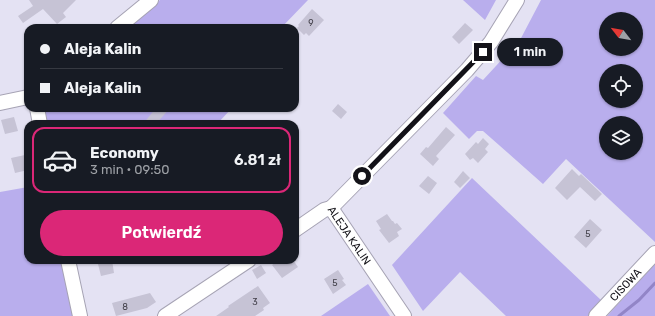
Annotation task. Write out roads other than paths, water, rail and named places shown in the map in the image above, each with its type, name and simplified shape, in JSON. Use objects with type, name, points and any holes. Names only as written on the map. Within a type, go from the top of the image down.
[{"type":"street","points":[[122,24],[151,0]]},
{"type":"street","name":"ALEJA KALIN","points":[[404,316],[331,208],[467,70],[491,42],[517,0]]},
{"type":"street","points":[[0,103],[24,98]]},
{"type":"street","points":[[299,227],[324,210],[331,208]]},
{"type":"street","name":"CISOWA","points":[[596,316],[655,254]]},
{"type":"street","points":[[69,264],[80,316]]},
{"type":"street","points":[[165,316],[243,264]]},
{"type":"waterway","points":[[619,316],[639,300],[655,283]]}]
